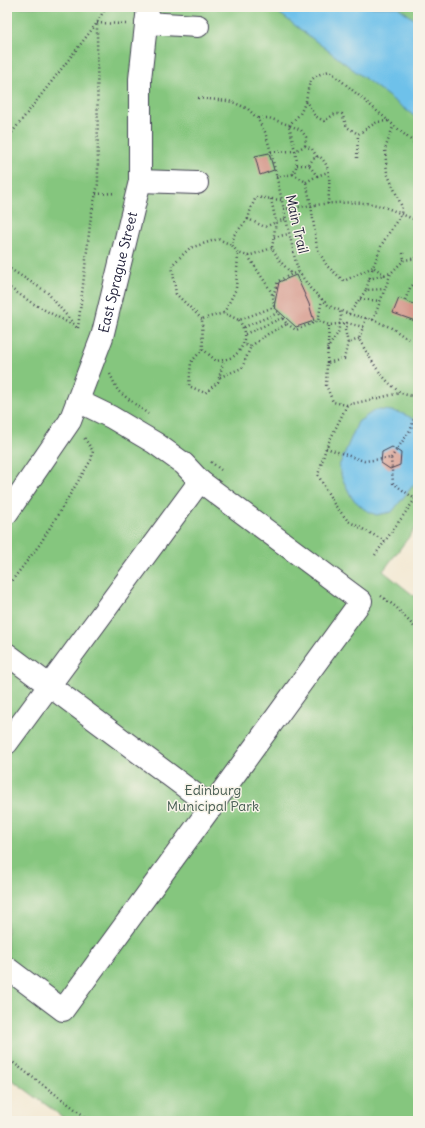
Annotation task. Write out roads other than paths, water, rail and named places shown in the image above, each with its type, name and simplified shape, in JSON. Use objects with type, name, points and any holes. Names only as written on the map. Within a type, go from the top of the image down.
[{"type":"street","points":[[141,18],[198,26]]},
{"type":"street","name":"East Sprague Street","points":[[7,513],[70,421],[102,338],[140,181],[141,18]]},
{"type":"street","points":[[140,181],[197,183]]},
{"type":"street","points":[[7,968],[62,1010],[212,807],[361,601],[200,481],[184,464],[155,443],[111,417],[78,401]]},
{"type":"street","points":[[7,743],[200,481]]},
{"type":"street","points":[[7,654],[212,807]]},
{"type":"water","points":[[271,7],[398,7],[418,22],[418,119]]},
{"type":"water","points":[[375,410],[398,412],[408,416],[418,423],[418,479],[392,512],[376,515],[364,509],[352,498],[342,478],[339,466],[358,422]]},
{"type":"park label","name":"Edinburg Municipal Park","points":[[213,798]]}]
